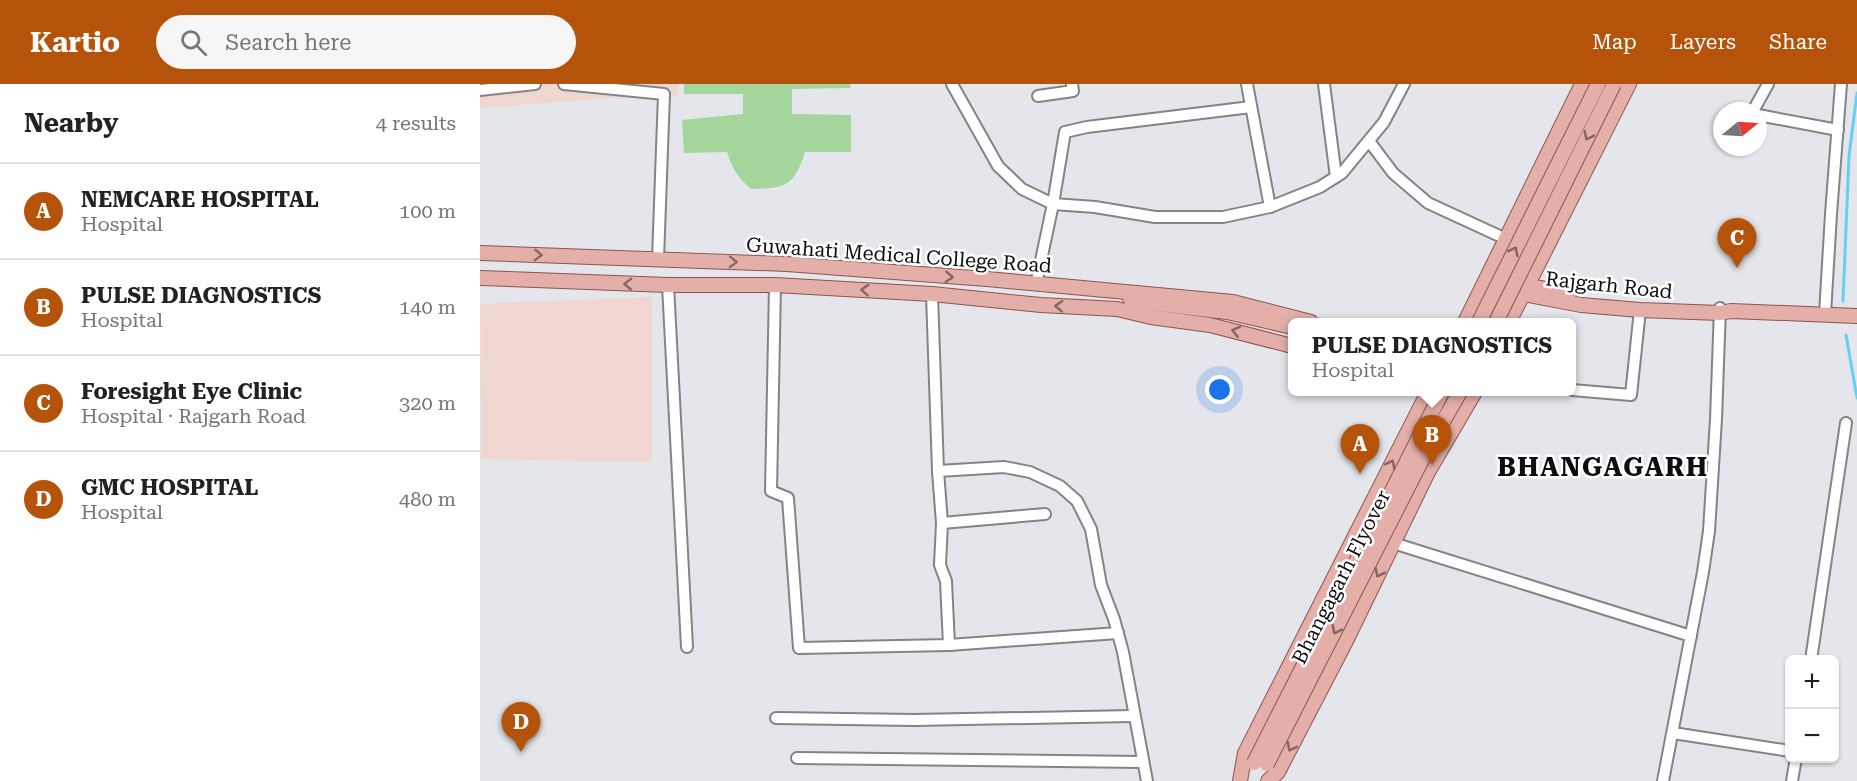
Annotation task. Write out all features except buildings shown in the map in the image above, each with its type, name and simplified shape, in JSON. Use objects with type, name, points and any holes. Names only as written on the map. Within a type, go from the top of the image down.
[{"type":"main road","points":[[1467,318],[1582,84]]},
{"type":"main road","points":[[1481,318],[1598,84]]},
{"type":"main road","points":[[1498,318],[1614,84]]},
{"type":"main road","points":[[1511,318],[1629,84]]},
{"type":"main road","name":"Guwahati Medical College Road","points":[[480,253],[787,264],[1233,302],[1295,318]]},
{"type":"main road","name":"Guwahati Medical College Road","points":[[480,278],[668,285],[775,285],[932,294],[1041,305],[1117,309],[1151,317],[1210,325],[1288,344]]},
{"type":"main road","name":"Rajgarh Road","points":[[1487,279],[1581,305],[1640,310],[1857,316]]},
{"type":"main road","name":"Rajgarh Road","points":[[1526,290],[1724,311]]},
{"type":"main road","points":[[1119,291],[1133,301],[1227,312],[1288,326]]},
{"type":"main road","points":[[1117,309],[1133,301]]},
{"type":"main road","points":[[1242,781],[1245,753],[1426,396]]},
{"type":"main road","name":"Bhangagarh Flyover","points":[[1258,781],[1261,763],[1441,396]]},
{"type":"main road","name":"Bhangagarh Flyover","points":[[1242,781],[1261,763],[1458,396]]},
{"type":"main road","points":[[1268,781],[1278,772],[1346,641],[1428,472],[1473,396]]},
{"type":"main road","points":[[1416,416],[1452,431]]},
{"type":"street","points":[[480,90],[535,84]]},
{"type":"street","points":[[564,84],[664,94],[658,259]]},
{"type":"street","points":[[952,84],[998,166],[1022,189],[1053,204],[1095,207],[1155,217],[1223,217],[1270,207],[1320,188],[1342,173],[1369,141],[1384,122],[1404,84]]},
{"type":"street","points":[[1038,96],[1073,91],[1072,84]]},
{"type":"street","points":[[1247,84],[1270,207]]},
{"type":"street","points":[[1324,84],[1336,177]]},
{"type":"street","points":[[1759,102],[1768,84]]},
{"type":"street","points":[[1825,314],[1841,84]]},
{"type":"street","points":[[1036,284],[1065,132],[1087,127],[1251,107]]},
{"type":"street","points":[[1767,118],[1838,130]]},
{"type":"street","points":[[1369,141],[1394,172],[1428,203],[1506,239]]},
{"type":"street","points":[[668,285],[687,646]]},
{"type":"street","points":[[775,285],[771,491],[788,498],[799,648],[949,645],[1118,633]]},
{"type":"street","points":[[932,294],[942,523],[940,565],[946,581],[949,645]]},
{"type":"street","points":[[1576,390],[1630,395],[1640,310]]},
{"type":"street","points":[[1663,781],[1709,531],[1724,311]]},
{"type":"street","points":[[1812,655],[1846,423]]},
{"type":"street","points":[[938,471],[1004,467],[1030,472],[1060,486],[1077,501],[1091,530],[1101,585],[1123,652],[1133,716],[1147,781]]},
{"type":"street","points":[[942,523],[1045,514]]},
{"type":"street","points":[[1394,543],[1691,636]]},
{"type":"street","points":[[776,718],[914,720],[1133,716]]},
{"type":"street","points":[[1673,733],[1785,750]]},
{"type":"street","points":[[797,758],[1143,762]]},
{"type":"street","points":[[1792,781],[1795,763]]},
{"type":"shaded area","points":[[480,84],[678,84],[678,97],[664,94],[480,108]]},
{"type":"shaded area","points":[[652,297],[652,462],[481,459],[480,304]]},
{"type":"green space","points":[[684,84],[850,84],[851,88],[792,89],[792,114],[851,115],[851,152],[805,152],[797,172],[787,183],[772,188],[751,189],[736,172],[727,152],[684,153],[682,120],[743,114],[743,94],[684,94]]},
{"type":"waterway","points":[[1843,301],[1849,156],[1857,93]]},
{"type":"waterway","points":[[1846,335],[1857,398]]},
{"type":"place","name":"Foresight Eye Clinic","points":[[1737,268]]},
{"type":"place","name":"PULSE DIAGNOSTICS","points":[[1432,465]]},
{"type":"place","name":"NEMCARE HOSPITAL","points":[[1360,474]]},
{"type":"place","name":"GMC HOSPITAL","points":[[521,752]]},
{"type":"district","name":"BHANGAGARH","points":[[1603,467]]}]
